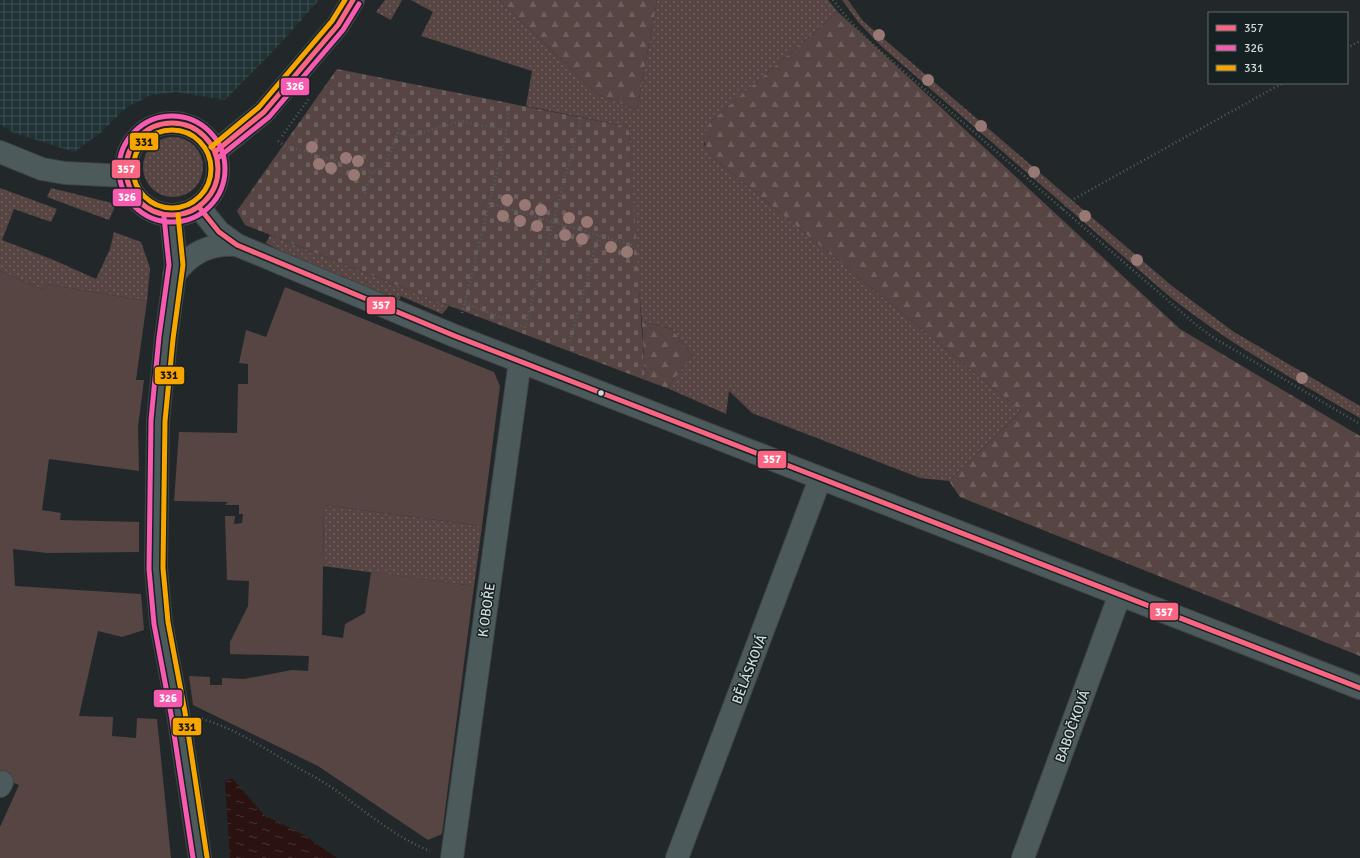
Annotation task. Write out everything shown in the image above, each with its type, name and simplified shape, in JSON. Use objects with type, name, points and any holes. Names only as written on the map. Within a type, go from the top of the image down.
[{"type":"street","points":[[215,152],[264,112],[338,25],[353,0]]},
{"type":"street","points":[[174,123],[193,128],[208,140],[215,152],[219,164],[219,176],[212,194],[200,207],[186,214],[171,216],[152,211],[137,200],[130,189],[126,176],[126,163],[130,150],[138,139],[148,130],[160,125],[174,123]]},
{"type":"street","points":[[0,152],[42,169],[65,173],[126,176]]},
{"type":"street","points":[[200,207],[219,232],[237,245],[455,336],[1360,688]]},
{"type":"street","points":[[171,216],[176,265],[166,338],[158,421],[156,561],[161,623],[178,713],[200,858]]},
{"type":"street","points":[[174,275],[181,265],[201,250],[224,244],[237,245]]},
{"type":"street","name":"K OBOŘE","points":[[443,855],[520,361]]},
{"type":"street","name":"BĚLÁSKOVÁ","points":[[677,858],[820,479]]},
{"type":"street","name":"BABOČKOVÁ","points":[[1023,858],[1120,594]]},
{"type":"path","points":[[833,0],[869,41],[1195,324],[1214,338],[1360,424]]},
{"type":"path","points":[[1348,47],[1360,40]]},
{"type":"path","points":[[1062,209],[1072,200],[1281,84]]},
{"type":"path","points":[[282,136],[310,97]]},
{"type":"path","points":[[462,315],[506,130],[510,103]]},
{"type":"path","points":[[397,133],[412,136],[461,121],[506,130]]},
{"type":"path","points":[[465,303],[525,327],[580,122]]},
{"type":"path","points":[[278,141],[284,145],[372,172],[384,168],[399,129]]},
{"type":"path","points":[[365,193],[372,172]]},
{"type":"path","points":[[489,203],[635,246]]},
{"type":"path","points":[[570,341],[599,235]]},
{"type":"path","points":[[178,713],[216,723],[263,747],[337,791],[361,809],[419,847],[443,855]]},
{"type":"shaded area","points":[[0,0],[319,0],[276,48],[225,100],[176,92],[151,95],[127,107],[99,134],[74,152],[12,132],[0,124]]},
{"type":"green space","points":[[385,0],[402,0],[391,20],[376,12]]},
{"type":"green space","points":[[411,0],[499,0],[597,94],[637,110],[657,0],[828,0],[838,12],[710,122],[704,144],[710,155],[1021,411],[949,481],[920,478],[752,413],[729,391],[726,414],[667,388],[692,356],[672,329],[642,322],[635,246],[629,127],[526,106],[532,71],[421,36],[433,12]]},
{"type":"green space","points":[[499,0],[657,0],[637,110],[597,94]]},
{"type":"green space","points":[[842,0],[848,0],[863,21],[1172,286],[1234,332],[1360,406],[1360,418],[1239,346],[1169,296],[881,46],[859,23]]},
{"type":"green space","points":[[838,12],[1180,329],[1360,436],[1360,656],[960,497],[949,481],[1021,411],[710,155],[706,146],[704,138],[710,122]]},
{"type":"green space","points":[[337,69],[629,127],[645,380],[442,303],[245,225],[237,211]]},
{"type":"green space","points":[[173,137],[189,142],[194,146],[198,151],[203,167],[198,183],[194,188],[189,192],[173,197],[157,192],[152,188],[148,183],[143,167],[148,151],[152,146],[157,142]]},
{"type":"green space","points":[[0,188],[57,209],[51,222],[14,209],[2,240],[56,261],[96,279],[110,249],[114,232],[141,242],[150,268],[147,301],[46,284],[44,290],[0,271]]},
{"type":"green space","points":[[51,188],[116,204],[109,220],[47,197]]},
{"type":"green space","points":[[270,235],[449,306],[442,314],[401,296],[398,302],[299,261],[266,243]]},
{"type":"green space","points":[[0,271],[44,290],[46,284],[147,301],[136,380],[144,380],[138,427],[139,471],[49,459],[42,510],[61,513],[60,520],[139,522],[139,552],[47,553],[13,549],[15,586],[141,594],[144,630],[122,637],[98,631],[79,716],[113,717],[112,736],[136,738],[137,718],[157,719],[171,858],[0,858],[0,827],[19,785],[0,777]]},
{"type":"green space","points":[[285,287],[494,372],[500,386],[482,526],[324,505],[322,635],[343,638],[345,624],[365,613],[371,572],[474,586],[442,834],[428,840],[318,766],[193,705],[189,676],[210,677],[210,685],[222,685],[222,678],[244,679],[292,670],[308,671],[309,656],[230,654],[230,642],[248,606],[249,581],[227,580],[225,516],[235,516],[234,524],[242,523],[243,514],[239,514],[239,505],[225,505],[228,502],[174,501],[179,432],[237,433],[238,384],[248,384],[248,364],[239,363],[246,330],[266,337]]},
{"type":"green space","points":[[642,322],[672,329],[692,356],[667,388],[645,380]]},
{"type":"green space","points":[[324,505],[482,526],[474,586],[323,566]]},
{"type":"water","points":[[232,778],[264,815],[304,835],[337,858],[230,858],[225,782]]},
{"type":"transit line","name":"331","points":[[211,147],[259,107],[332,21],[345,0]]},
{"type":"transit line","name":"357","points":[[215,152],[264,112],[338,25],[353,0]]},
{"type":"transit line","name":"326","points":[[219,157],[269,117],[343,30],[359,4]]},
{"type":"transit line","name":"326","points":[[172,116],[192,120],[210,131],[221,149],[225,169],[221,189],[210,207],[192,218],[172,222],[152,218],[134,207],[123,189],[119,169],[123,149],[134,131],[152,120],[172,116]]},
{"type":"transit line","name":"357","points":[[172,123],[190,126],[205,136],[215,151],[218,169],[215,187],[205,202],[190,212],[172,215],[154,212],[139,202],[129,187],[126,169],[129,151],[139,136],[154,126],[172,123]]},
{"type":"transit line","name":"331","points":[[172,130],[187,133],[200,141],[208,154],[211,169],[208,184],[200,197],[187,205],[172,208],[157,205],[144,197],[136,184],[133,169],[136,154],[144,141],[157,133],[172,130]]},
{"type":"transit line","name":"357","points":[[199,207],[219,232],[237,245],[455,336],[1360,688]]},
{"type":"transit line","name":"331","points":[[178,215],[183,265],[173,339],[165,421],[163,568],[168,622],[185,712],[207,857]]},
{"type":"transit line","name":"326","points":[[164,217],[169,265],[159,337],[151,420],[149,569],[154,624],[171,714],[193,858]]}]
